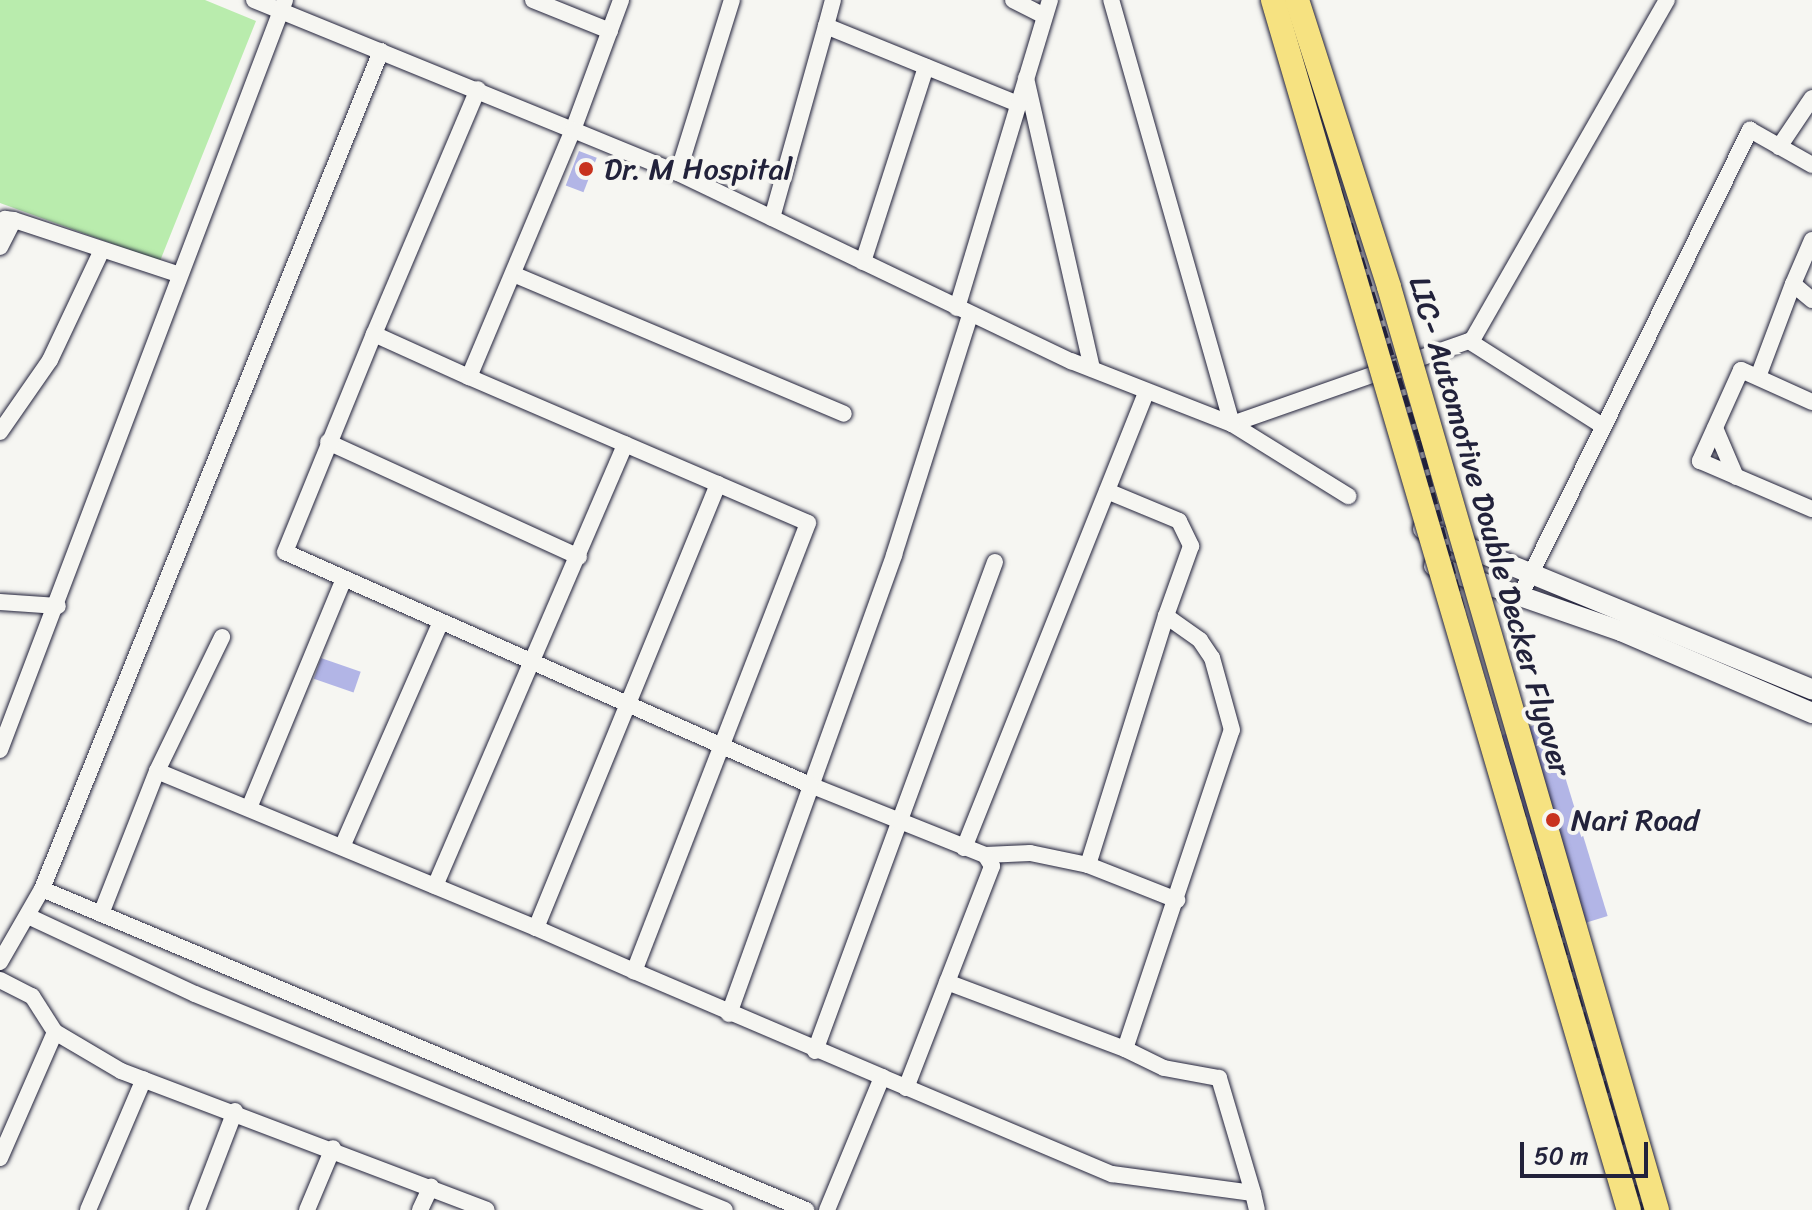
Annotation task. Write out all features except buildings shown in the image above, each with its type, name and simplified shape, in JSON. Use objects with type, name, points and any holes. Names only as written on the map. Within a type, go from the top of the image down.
[{"type":"main road","name":"LIC- Automotive Double Decker Flyover","points":[[1273,0],[1629,1210]]},
{"type":"main road","name":"LIC- Automotive Double Decker Flyover","points":[[1297,0],[1389,287],[1657,1210]]},
{"type":"street","points":[[254,0],[283,6],[381,51],[678,173],[964,312],[1146,393],[1232,424],[1348,496]]},
{"type":"street","points":[[533,0],[610,31]]},
{"type":"street","points":[[469,377],[573,130],[621,0]]},
{"type":"street","points":[[678,173],[732,0]]},
{"type":"street","points":[[772,218],[833,0]]},
{"type":"street","points":[[729,1014],[894,555],[964,312],[1016,103],[1047,8],[1013,0]]},
{"type":"street","points":[[1111,0],[1232,424]]},
{"type":"street","points":[[1232,424],[1471,342],[1667,0]]},
{"type":"street","points":[[0,750],[58,606],[177,274],[283,6]]},
{"type":"street","points":[[826,26],[1016,103]]},
{"type":"street","points":[[0,962],[30,917],[42,889],[381,51]]},
{"type":"street","points":[[863,262],[926,67]]},
{"type":"street","points":[[1025,77],[1092,369]]},
{"type":"street","points":[[478,89],[328,442],[285,552],[810,785],[964,848],[985,855],[1030,853],[1088,865],[1177,900]]},
{"type":"street","points":[[1779,147],[1812,98]]},
{"type":"street","points":[[1520,596],[1750,130],[1812,165]]},
{"type":"street","points":[[0,247],[7,223],[177,274]]},
{"type":"street","points":[[1758,377],[1812,240]]},
{"type":"street","points":[[0,432],[50,360],[102,250]]},
{"type":"street","points":[[513,274],[844,414]]},
{"type":"street","points":[[1793,284],[1812,300]]},
{"type":"street","points":[[374,334],[808,523],[719,744],[634,971]]},
{"type":"street","points":[[1471,342],[1603,426]]},
{"type":"street","points":[[1812,402],[1741,370],[1700,461],[1812,509]]},
{"type":"street","points":[[964,848],[1146,393]]},
{"type":"street","points":[[1715,428],[1736,477]]},
{"type":"street","points":[[328,442],[579,557]]},
{"type":"street","points":[[435,886],[534,663],[625,444]]},
{"type":"street","points":[[536,928],[718,484]]},
{"type":"street","points":[[1088,865],[1191,546],[1179,521],[1107,491]]},
{"type":"street","points":[[1423,529],[1812,689]]},
{"type":"street","points":[[815,1051],[995,562]]},
{"type":"street","points":[[1434,566],[1520,596],[1812,713]]},
{"type":"street","points":[[249,808],[344,579]]},
{"type":"street","points":[[0,602],[58,606]]},
{"type":"street","points":[[1125,1049],[1232,730],[1212,658],[1200,640],[1166,616]]},
{"type":"street","points":[[342,847],[441,622]]},
{"type":"street","points":[[101,914],[157,771],[222,637]]},
{"type":"street","points":[[157,771],[536,928],[815,1051],[1112,1174],[1255,1202],[1219,1078],[1164,1068],[1125,1049],[947,982]]},
{"type":"street","points":[[906,1088],[992,866],[985,855]]},
{"type":"street","points":[[42,889],[806,1210]]},
{"type":"street","points":[[30,917],[195,994],[725,1210]]},
{"type":"street","points":[[0,980],[32,996],[55,1032],[144,1079],[333,1148],[486,1210]]},
{"type":"street","points":[[0,1158],[55,1032]]},
{"type":"street","points":[[827,1210],[882,1077]]},
{"type":"street","points":[[88,1210],[144,1079]]},
{"type":"street","points":[[197,1210],[235,1111]]},
{"type":"street","points":[[307,1210],[333,1148]]},
{"type":"street","points":[[667,1184],[677,1156]]},
{"type":"street","points":[[420,1210],[431,1186]]},
{"type":"green space","points":[[0,0],[205,0],[256,21],[160,261],[0,203]]},
{"type":"railway","points":[[1280,0],[1419,440],[1469,633],[1642,1210]]},
{"type":"place","name":"Dr. M Hospital","points":[[586,169]]},
{"type":"place","name":"Nari Road","points":[[1553,820]]}]
